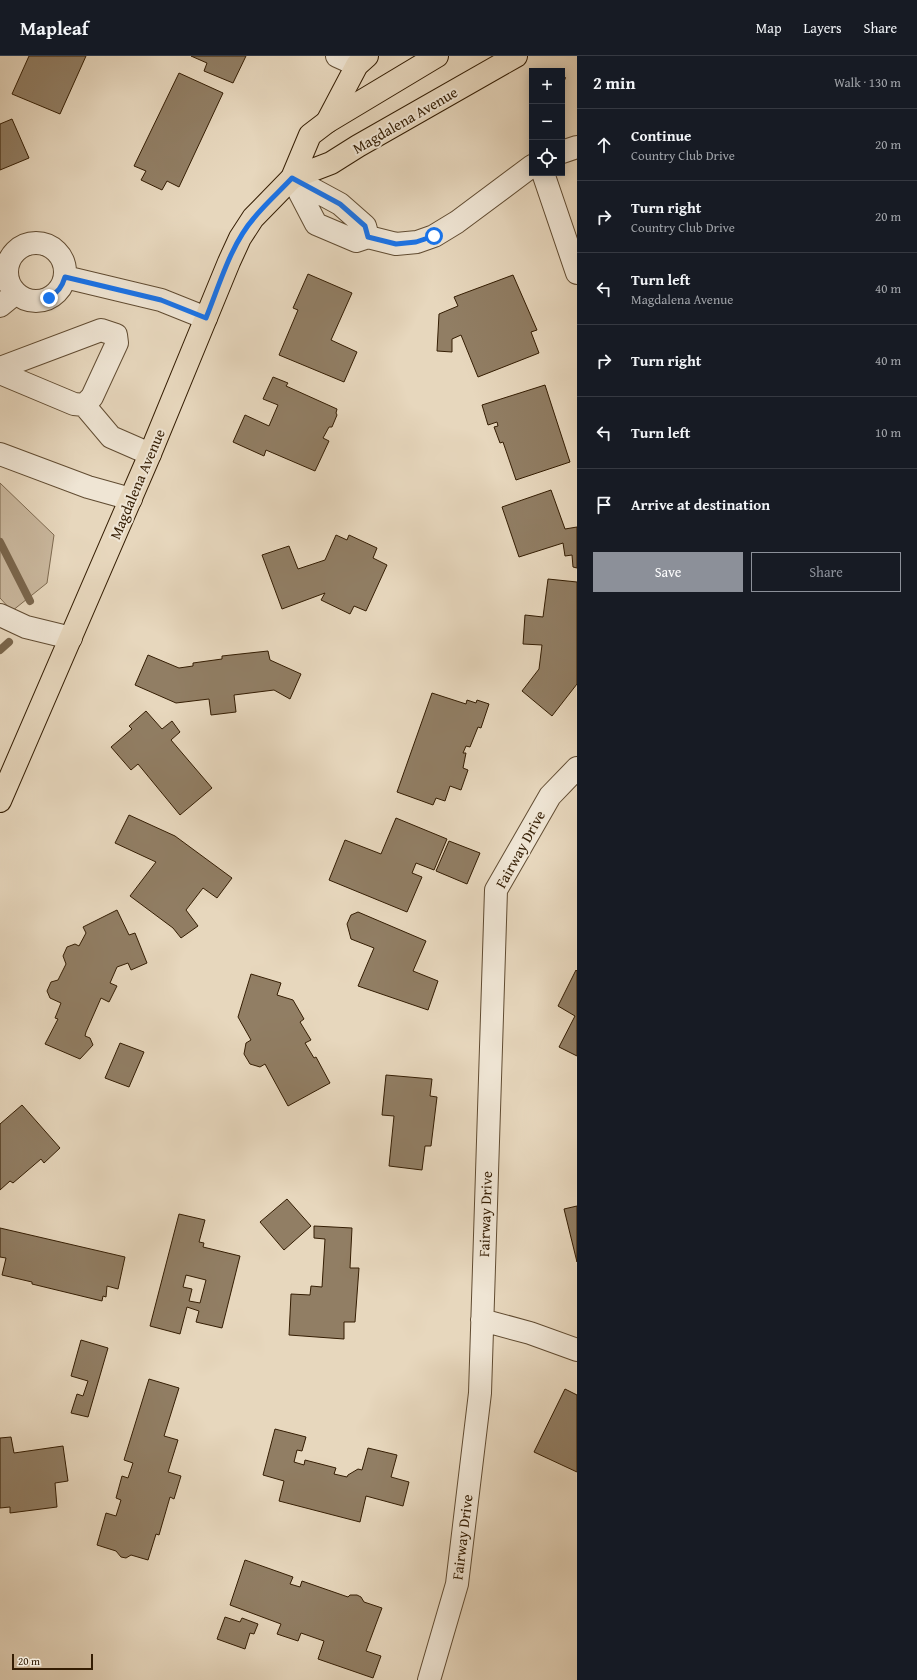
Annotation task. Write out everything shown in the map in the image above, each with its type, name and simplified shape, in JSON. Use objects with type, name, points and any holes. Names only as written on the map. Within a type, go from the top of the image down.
[{"type":"main road","name":"Magdalena Avenue","points":[[0,801],[150,454],[240,238],[253,218],[292,178],[310,135],[327,122],[437,56]]},
{"type":"main road","name":"Magdalena Avenue","points":[[292,178],[331,163],[516,56]]},
{"type":"main road","points":[[327,122],[362,61]]},
{"type":"street","points":[[337,56],[362,61]]},
{"type":"street","points":[[565,151],[577,147]]},
{"type":"street","points":[[292,178],[316,224],[356,241],[368,237],[396,244],[416,242],[434,236],[457,222],[529,168]]},
{"type":"street","points":[[544,176],[577,273]]},
{"type":"street","points":[[292,178],[340,204],[365,226],[368,237]]},
{"type":"street","points":[[28,245],[44,245],[52,248],[58,254],[65,269],[65,277],[62,286],[57,293],[40,301],[31,301],[23,298],[8,299],[9,265],[14,254],[20,248],[28,245]]},
{"type":"street","points":[[65,277],[161,300],[206,318]]},
{"type":"street","points":[[0,368],[101,330],[116,335],[117,343],[92,397],[84,405]]},
{"type":"street","points":[[0,372],[74,404],[84,405],[111,437],[150,454]]},
{"type":"street","points":[[0,454],[88,487],[130,499]]},
{"type":"street","points":[[0,615],[26,627],[70,638]]},
{"type":"street","name":"Fairway Drive","points":[[428,1680],[457,1584],[480,1393],[496,890],[550,796],[577,768]]},
{"type":"street","points":[[482,1320],[530,1333],[577,1350]]},
{"type":"shaded area","points":[[0,483],[54,535],[47,583],[12,611],[0,598]]},
{"type":"building","points":[[29,56],[86,56],[60,114],[12,94]]},
{"type":"building","points":[[191,56],[246,56],[233,83],[204,71],[207,63]]},
{"type":"building","points":[[179,73],[223,93],[179,187],[167,181],[162,190],[141,180],[146,171],[134,166]]},
{"type":"building","points":[[12,119],[29,158],[0,170],[0,124]]},
{"type":"building","points":[[308,274],[352,293],[331,340],[357,352],[344,382],[279,355],[298,310],[293,308]]},
{"type":"building","points":[[513,275],[537,330],[531,332],[539,353],[478,377],[461,335],[452,339],[452,352],[437,351],[439,314],[458,306],[454,297]]},
{"type":"building","points":[[273,377],[288,383],[286,386],[337,409],[337,415],[332,427],[329,427],[323,438],[329,441],[315,471],[266,450],[264,456],[233,442],[245,415],[269,426],[278,405],[263,399]]},
{"type":"building","points":[[545,385],[570,462],[516,480],[503,442],[500,443],[494,427],[498,426],[497,422],[488,425],[482,405]]},
{"type":"building","points":[[551,490],[565,529],[577,527],[577,568],[573,567],[572,555],[565,556],[563,543],[519,557],[502,507]]},
{"type":"building","points":[[336,535],[347,540],[349,535],[377,548],[373,558],[387,565],[366,611],[354,606],[350,614],[321,600],[325,593],[282,609],[262,555],[289,546],[298,569],[325,560]]},
{"type":"building","points":[[548,579],[577,582],[577,684],[552,716],[522,691],[539,669],[542,645],[523,644],[525,615],[543,617]]},
{"type":"building","points":[[268,651],[270,660],[301,674],[290,699],[274,690],[234,695],[236,712],[211,715],[209,699],[176,703],[135,685],[148,655],[179,668],[193,666],[193,663],[222,659],[222,656]]},
{"type":"building","points":[[432,693],[466,704],[467,700],[476,703],[477,700],[489,704],[481,728],[478,727],[470,747],[466,746],[463,753],[466,753],[463,768],[468,770],[461,790],[450,786],[445,801],[436,798],[433,805],[397,792]]},
{"type":"building","points":[[146,711],[162,729],[172,721],[180,732],[171,740],[212,788],[180,815],[138,764],[131,770],[111,747],[132,729],[129,726]]},
{"type":"building","points":[[129,815],[175,836],[232,878],[217,898],[203,888],[186,910],[198,926],[181,938],[173,928],[130,896],[156,862],[115,843]]},
{"type":"building","points":[[396,818],[447,839],[434,870],[416,863],[412,873],[422,877],[407,912],[329,880],[345,840],[381,854]]},
{"type":"building","points":[[449,841],[480,853],[467,884],[436,871]]},
{"type":"building","points":[[117,910],[129,935],[135,933],[147,963],[131,970],[128,963],[117,967],[110,983],[117,986],[109,1002],[101,998],[85,1036],[90,1038],[93,1045],[80,1059],[45,1044],[58,1019],[55,1018],[61,1003],[50,998],[47,991],[51,982],[58,980],[66,964],[63,956],[67,947],[75,944],[79,946],[86,933],[83,927]]},
{"type":"building","points":[[358,912],[426,941],[413,971],[438,981],[428,1010],[358,986],[374,948],[351,939],[347,924],[351,915]]},
{"type":"building","points":[[576,970],[577,1056],[559,1047],[575,1016],[558,1006]]},
{"type":"building","points":[[251,974],[281,983],[277,995],[293,1000],[304,1019],[300,1022],[311,1040],[305,1043],[314,1058],[316,1057],[330,1083],[288,1106],[265,1064],[260,1067],[250,1064],[244,1054],[246,1043],[251,1040],[238,1017]]},
{"type":"building","points":[[120,1043],[144,1052],[129,1087],[105,1078]]},
{"type":"building","points":[[386,1075],[432,1079],[430,1096],[437,1097],[431,1146],[425,1146],[422,1170],[389,1166],[394,1116],[382,1115]]},
{"type":"building","points":[[22,1105],[60,1148],[44,1163],[41,1159],[13,1183],[10,1181],[0,1190],[0,1124]]},
{"type":"building","points":[[287,1199],[311,1226],[284,1250],[260,1222]]},
{"type":"building","points":[[577,1206],[577,1262],[564,1209]]},
{"type":"building","points":[[179,1214],[205,1220],[199,1242],[204,1243],[203,1247],[240,1256],[222,1328],[196,1322],[199,1311],[187,1307],[180,1334],[150,1326]],"holes":[[[186,1275],[206,1280],[200,1303],[189,1301],[192,1289],[183,1287]]]},
{"type":"building","points":[[314,1226],[352,1228],[350,1268],[359,1268],[355,1322],[344,1322],[344,1339],[289,1335],[291,1294],[310,1295],[311,1286],[322,1287],[325,1239],[314,1238]]},
{"type":"building","points":[[0,1228],[125,1257],[118,1289],[107,1286],[106,1297],[103,1296],[102,1301],[2,1275],[6,1258],[0,1257]]},
{"type":"building","points":[[81,1340],[108,1348],[88,1417],[71,1413],[77,1394],[83,1396],[88,1381],[71,1376]]},
{"type":"building","points":[[149,1379],[179,1388],[164,1436],[178,1440],[168,1472],[181,1476],[174,1499],[170,1497],[159,1535],[156,1534],[148,1560],[131,1555],[126,1558],[121,1557],[116,1551],[97,1545],[106,1513],[116,1516],[121,1500],[116,1498],[122,1476],[128,1478],[133,1463],[124,1460]]},
{"type":"building","points":[[565,1389],[577,1395],[577,1472],[534,1452]]},
{"type":"building","points":[[275,1429],[306,1437],[302,1451],[297,1450],[294,1462],[304,1465],[305,1460],[336,1468],[334,1474],[347,1477],[358,1469],[362,1470],[368,1448],[397,1455],[391,1477],[409,1482],[403,1506],[366,1496],[360,1522],[279,1501],[284,1481],[263,1475]]},
{"type":"building","points":[[11,1437],[14,1453],[63,1446],[68,1481],[55,1483],[57,1507],[10,1513],[10,1507],[0,1508],[0,1438]]},
{"type":"building","points":[[245,1560],[293,1577],[290,1584],[300,1587],[302,1581],[348,1597],[350,1595],[357,1595],[361,1597],[364,1602],[382,1608],[366,1651],[381,1656],[373,1678],[318,1659],[324,1641],[301,1633],[298,1641],[277,1634],[281,1624],[230,1605]]},
{"type":"building","points":[[225,1617],[240,1622],[242,1618],[258,1624],[254,1634],[250,1633],[245,1649],[217,1639]]},
{"type":"waterway","points":[[0,542],[30,601]]},
{"type":"waterway","points":[[0,650],[9,642]]},
{"type":"route","points":[[49,298],[57,293],[62,286],[65,277],[161,300],[206,318],[240,238],[253,218],[292,178],[340,204],[365,226],[368,237],[396,244],[416,242],[434,236]]}]
